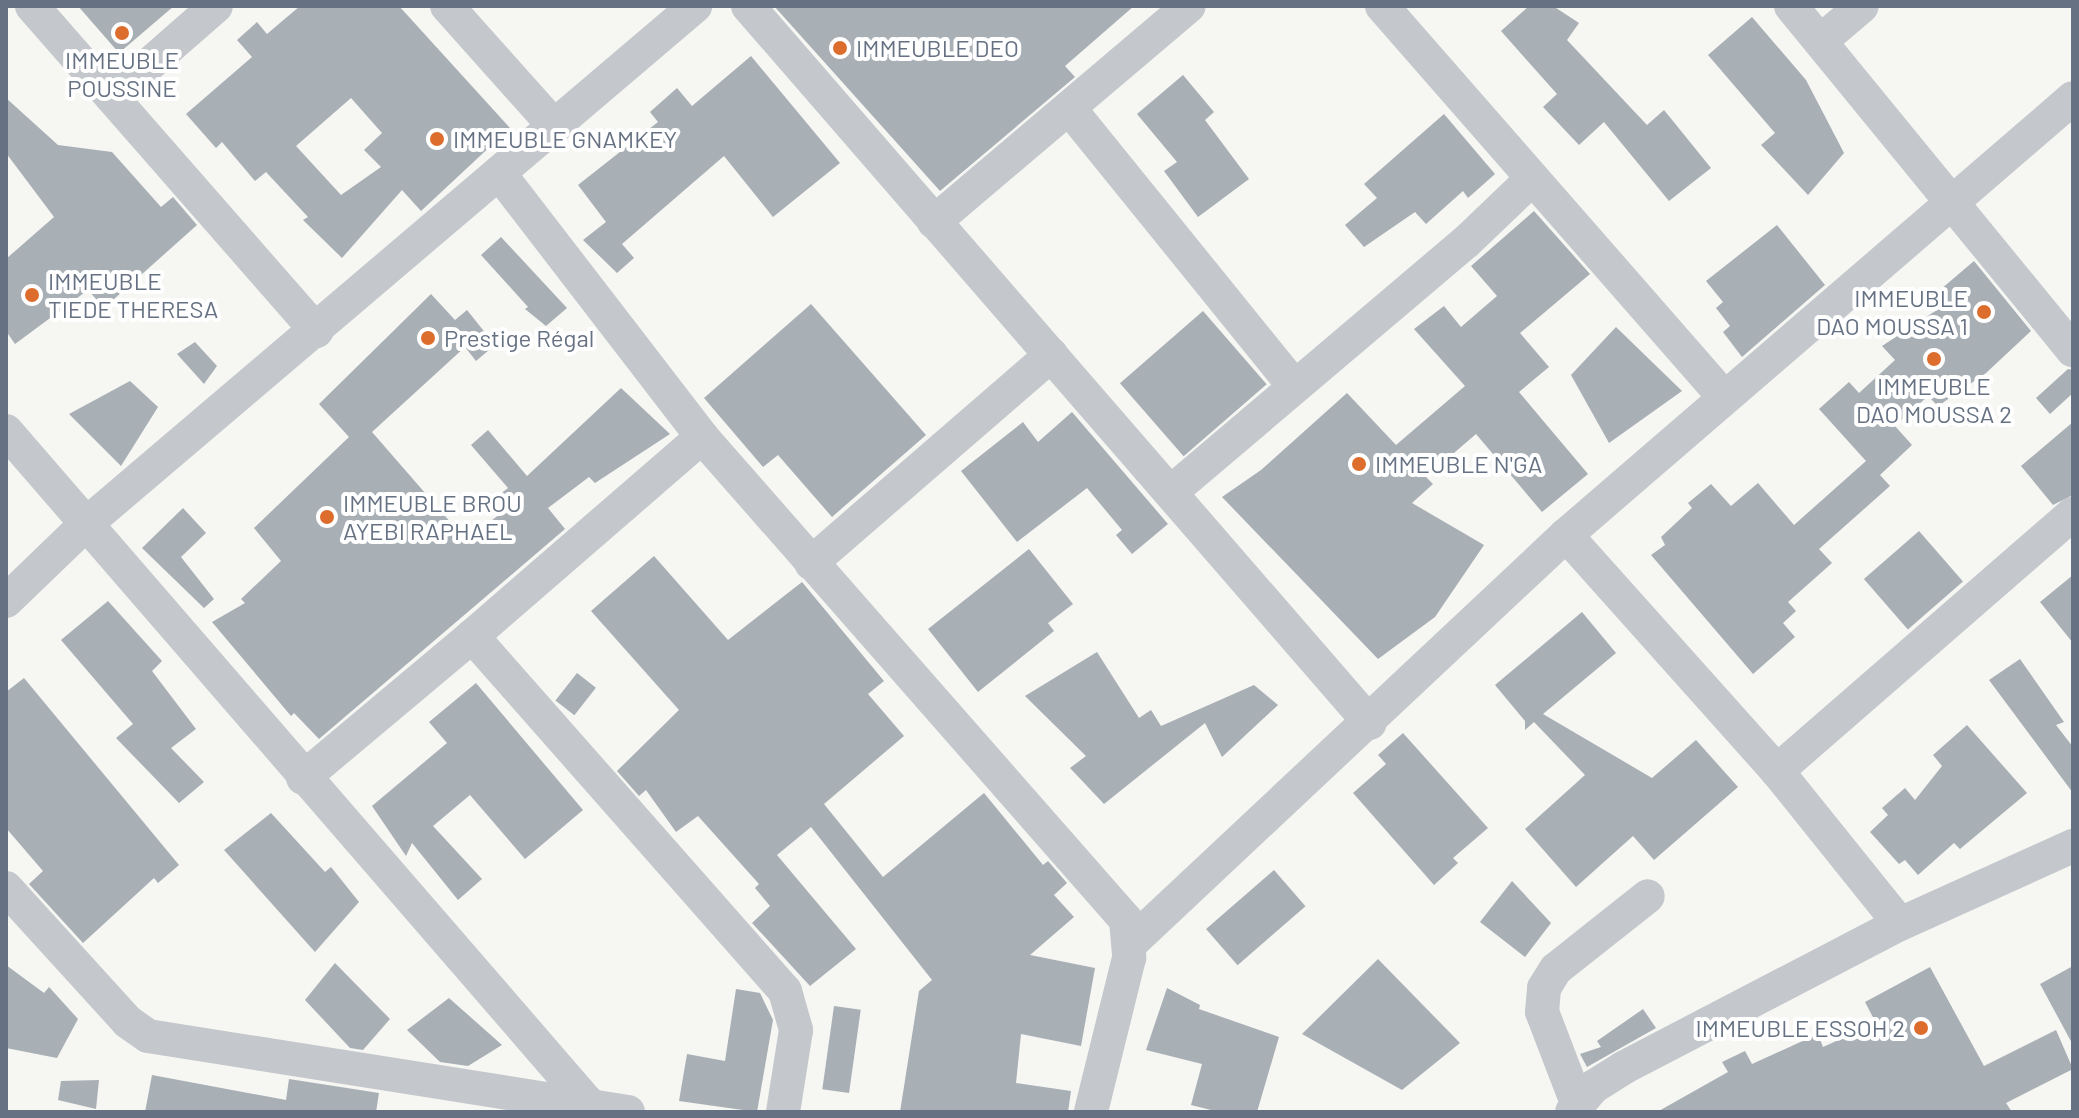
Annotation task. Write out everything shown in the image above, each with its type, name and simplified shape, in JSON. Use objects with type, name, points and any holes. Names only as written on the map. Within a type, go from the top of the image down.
[{"type":"street","points":[[32,6],[317,331]]},
{"type":"street","points":[[112,97],[216,6]]},
{"type":"street","points":[[447,6],[555,127]]},
{"type":"street","points":[[6,601],[86,524],[317,331],[695,6]]},
{"type":"street","points":[[748,6],[1370,723]]},
{"type":"street","points":[[934,222],[1189,6]]},
{"type":"street","points":[[1382,6],[1724,397]]},
{"type":"street","points":[[1791,6],[1822,40],[1950,205],[2073,350]]},
{"type":"street","points":[[1822,40],[1862,6]]},
{"type":"street","points":[[1131,943],[1370,723],[1566,535],[2073,98]]},
{"type":"street","points":[[1069,108],[1294,386]]},
{"type":"street","points":[[499,173],[702,437],[1115,903],[1126,920],[1131,943],[1091,1112]]},
{"type":"street","points":[[1171,492],[1466,242],[1532,179]]},
{"type":"street","points":[[811,563],[1051,355]]},
{"type":"street","points":[[6,431],[587,1108]]},
{"type":"street","points":[[303,778],[702,437]]},
{"type":"street","points":[[1777,771],[2073,514]]},
{"type":"street","points":[[1566,535],[1777,771],[1900,924]]},
{"type":"street","points":[[472,636],[785,991],[796,1030],[783,1112]]},
{"type":"street","points":[[1648,896],[1556,969],[1544,988],[1542,1012],[1575,1108],[1623,1068],[1900,924],[2073,846]]},
{"type":"street","points":[[6,888],[128,1022],[148,1036],[587,1108],[628,1112]]},
{"type":"building","name":"IMMEUBLE POUSSINE","points":[[78,6],[174,6],[119,53]]},
{"type":"building","points":[[300,6],[399,6],[510,128],[421,211],[402,190],[342,258],[303,220],[308,217],[266,172],[255,181],[222,142],[216,148],[186,114],[252,57],[237,40],[257,22],[267,34]],"holes":[[[351,98],[382,133],[364,150],[381,167],[341,195],[296,146]]]},
{"type":"building","points":[[774,6],[1134,6],[1065,66],[1075,77],[940,191]]},
{"type":"building","points":[[1529,6],[1553,6],[1579,23],[1567,40],[1647,125],[1664,110],[1711,168],[1669,201],[1604,122],[1579,145],[1543,107],[1557,94],[1501,31]]},
{"type":"building","points":[[1752,17],[1806,80],[1844,153],[1808,195],[1761,145],[1775,133],[1708,55]]},
{"type":"building","points":[[751,56],[840,163],[773,217],[724,156],[622,244],[634,258],[617,273],[583,240],[606,222],[578,185],[658,122],[650,112],[677,88],[692,106]]},
{"type":"building","points":[[1183,75],[1214,112],[1205,120],[1249,179],[1198,217],[1164,171],[1177,162],[1137,114]]},
{"type":"building","points":[[6,98],[58,145],[112,152],[161,207],[173,197],[197,225],[104,308],[88,290],[15,344],[6,331],[6,259],[54,217],[6,153]]},
{"type":"building","points":[[1444,114],[1495,174],[1468,198],[1463,191],[1426,224],[1415,212],[1364,247],[1345,225],[1377,198],[1364,184]]},
{"type":"building","points":[[1534,211],[1590,274],[1520,333],[1549,367],[1519,392],[1588,474],[1542,512],[1476,434],[1426,477],[1433,484],[1412,503],[1484,545],[1435,617],[1378,659],[1222,497],[1261,470],[1347,393],[1396,445],[1465,386],[1414,329],[1444,306],[1461,327],[1497,296],[1471,266]]},
{"type":"building","points":[[1777,225],[1825,285],[1742,357],[1723,332],[1730,326],[1716,308],[1723,302],[1706,281]]},
{"type":"building","points":[[501,237],[567,308],[546,326],[525,309],[528,307],[481,255]]},
{"type":"building","points":[[1974,261],[2031,331],[1986,373],[1938,406],[1928,396],[1895,426],[1912,445],[1880,475],[1890,486],[1819,549],[1832,563],[1788,602],[1796,611],[1783,623],[1795,637],[1753,674],[1651,555],[1665,545],[1661,537],[1692,508],[1688,503],[1711,484],[1731,506],[1758,483],[1794,525],[1866,461],[1819,409],[1849,382],[1859,393],[1895,360],[1882,346],[1943,306],[1934,295]]},
{"type":"building","points":[[431,294],[455,320],[467,310],[495,345],[476,361],[465,347],[372,432],[466,540],[500,514],[490,502],[508,488],[471,445],[488,430],[527,476],[621,388],[670,434],[595,483],[589,477],[548,508],[565,529],[319,739],[294,713],[291,716],[212,622],[245,603],[241,599],[281,561],[254,528],[349,437],[319,404]]},
{"type":"building","points":[[811,304],[926,435],[832,517],[778,455],[763,467],[704,398]]},
{"type":"building","points":[[1203,311],[1267,384],[1184,456],[1120,383]]},
{"type":"building","points":[[1616,327],[1682,391],[1609,443],[1571,375]]},
{"type":"building","points":[[195,342],[217,366],[204,384],[177,354]]},
{"type":"building","points":[[2068,369],[2073,370],[2073,393],[2050,414],[2036,398]]},
{"type":"building","points":[[130,381],[158,407],[121,466],[69,414]]},
{"type":"building","points":[[1072,412],[1168,524],[1132,554],[1116,535],[1122,530],[1087,488],[1017,542],[961,471],[1023,422],[1038,442]]},
{"type":"building","points":[[2073,422],[2073,495],[2053,505],[2021,466]]},
{"type":"building","points":[[183,508],[206,533],[181,557],[214,599],[204,608],[142,548]]},
{"type":"building","points":[[1919,531],[1963,582],[1908,629],[1864,579]]},
{"type":"building","points":[[1029,549],[1073,604],[1048,623],[1054,631],[978,692],[928,629]]},
{"type":"building","points":[[654,556],[728,640],[802,582],[884,681],[868,694],[904,736],[824,804],[883,877],[984,793],[1043,865],[1048,861],[1067,883],[1054,895],[1074,917],[1030,955],[1095,968],[1081,1046],[1021,1034],[1016,1083],[1071,1091],[1068,1112],[900,1112],[919,991],[932,980],[811,827],[777,855],[856,949],[810,986],[752,923],[770,906],[755,888],[759,884],[698,816],[676,832],[646,790],[639,796],[617,771],[679,710],[591,611]]},
{"type":"building","points":[[2073,575],[2073,643],[2040,602]]},
{"type":"building","points":[[108,601],[162,661],[152,671],[196,729],[171,748],[204,782],[179,803],[116,738],[133,724],[61,640]]},
{"type":"building","points":[[1582,612],[1616,653],[1543,714],[1652,778],[1696,740],[1738,787],[1654,860],[1633,836],[1576,887],[1525,829],[1585,775],[1534,722],[1525,730],[1525,721],[1495,685]]},
{"type":"building","points":[[1097,652],[1139,718],[1151,710],[1161,726],[1254,685],[1278,705],[1222,757],[1205,723],[1104,804],[1070,768],[1086,756],[1025,696]]},
{"type":"building","points":[[2020,659],[2064,722],[2056,725],[2073,747],[2073,793],[1989,680]]},
{"type":"building","points":[[577,673],[596,688],[574,715],[555,701]]},
{"type":"building","points":[[24,678],[179,865],[158,883],[154,878],[83,943],[29,884],[43,871],[6,828],[6,692]]},
{"type":"building","points":[[476,683],[583,810],[525,859],[470,795],[433,826],[482,879],[458,900],[412,843],[406,856],[372,806],[447,743],[429,722]]},
{"type":"building","points":[[1967,725],[2027,793],[1960,849],[1954,843],[1918,875],[1905,860],[1899,864],[1870,832],[1888,815],[1882,808],[1905,788],[1915,800],[1942,766],[1933,755]]},
{"type":"building","points":[[1403,733],[1488,828],[1453,858],[1458,863],[1434,885],[1353,793],[1386,764],[1378,755]]},
{"type":"building","points":[[271,813],[325,872],[331,867],[359,902],[315,952],[224,850]]},
{"type":"building","points":[[1274,870],[1305,906],[1238,965],[1206,929]]},
{"type":"building","points":[[1512,881],[1551,923],[1525,957],[1480,922]]},
{"type":"building","points":[[1378,959],[1460,1043],[1402,1090],[1302,1034]]},
{"type":"building","points":[[335,963],[390,1019],[363,1050],[350,1048],[305,1000]]},
{"type":"building","points":[[6,965],[44,993],[49,987],[78,1019],[57,1058],[6,1048]]},
{"type":"building","points":[[2073,966],[2073,1045],[2040,984]]},
{"type":"building","points":[[1930,967],[1984,1066],[2056,1030],[2073,1069],[2006,1103],[2012,1112],[1657,1112],[1728,1072],[1722,1062],[1745,1051],[1752,1064],[1818,1034],[1823,1047],[1876,1023],[1865,1002]]},
{"type":"building","points":[[1167,988],[1200,1005],[1199,1009],[1279,1037],[1257,1112],[1219,1112],[1191,1105],[1202,1064],[1146,1050]]},
{"type":"building","points":[[736,989],[760,993],[773,1020],[757,1112],[679,1101],[687,1054],[725,1061]]},
{"type":"building","points":[[449,998],[502,1045],[468,1066],[440,1062],[407,1030]]},
{"type":"building","points":[[834,1006],[861,1010],[849,1093],[822,1089]]},
{"type":"building","points":[[1643,1009],[1656,1028],[1587,1067],[1580,1054],[1601,1047],[1597,1041]]},
{"type":"building","points":[[152,1075],[286,1100],[289,1079],[379,1093],[376,1112],[145,1112]]},
{"type":"building","points":[[99,1080],[96,1109],[58,1100],[61,1081]]},
{"type":"place","name":"IMMEUBLE POUSSINE","points":[[122,33]]},
{"type":"place","name":"IMMEUBLE DEO","points":[[840,48]]},
{"type":"place","name":"IMMEUBLE GNAMKEY","points":[[437,139]]},
{"type":"place","name":"IMMEUBLE TIEDE THERESA","points":[[32,295]]},
{"type":"place","name":"IMMEUBLE DAO MOUSSA 1","points":[[1984,312]]},
{"type":"place","name":"Prestige Régal","points":[[428,338]]},
{"type":"place","name":"IMMEUBLE DAO MOUSSA 2","points":[[1934,359]]},
{"type":"place","name":"IMMEUBLE N'GA","points":[[1359,464]]},
{"type":"place","name":"IMMEUBLE BROU AYEBI RAPHAEL","points":[[327,517]]},
{"type":"place","name":"IMMEUBLE ESSOH 2","points":[[1921,1028]]}]
